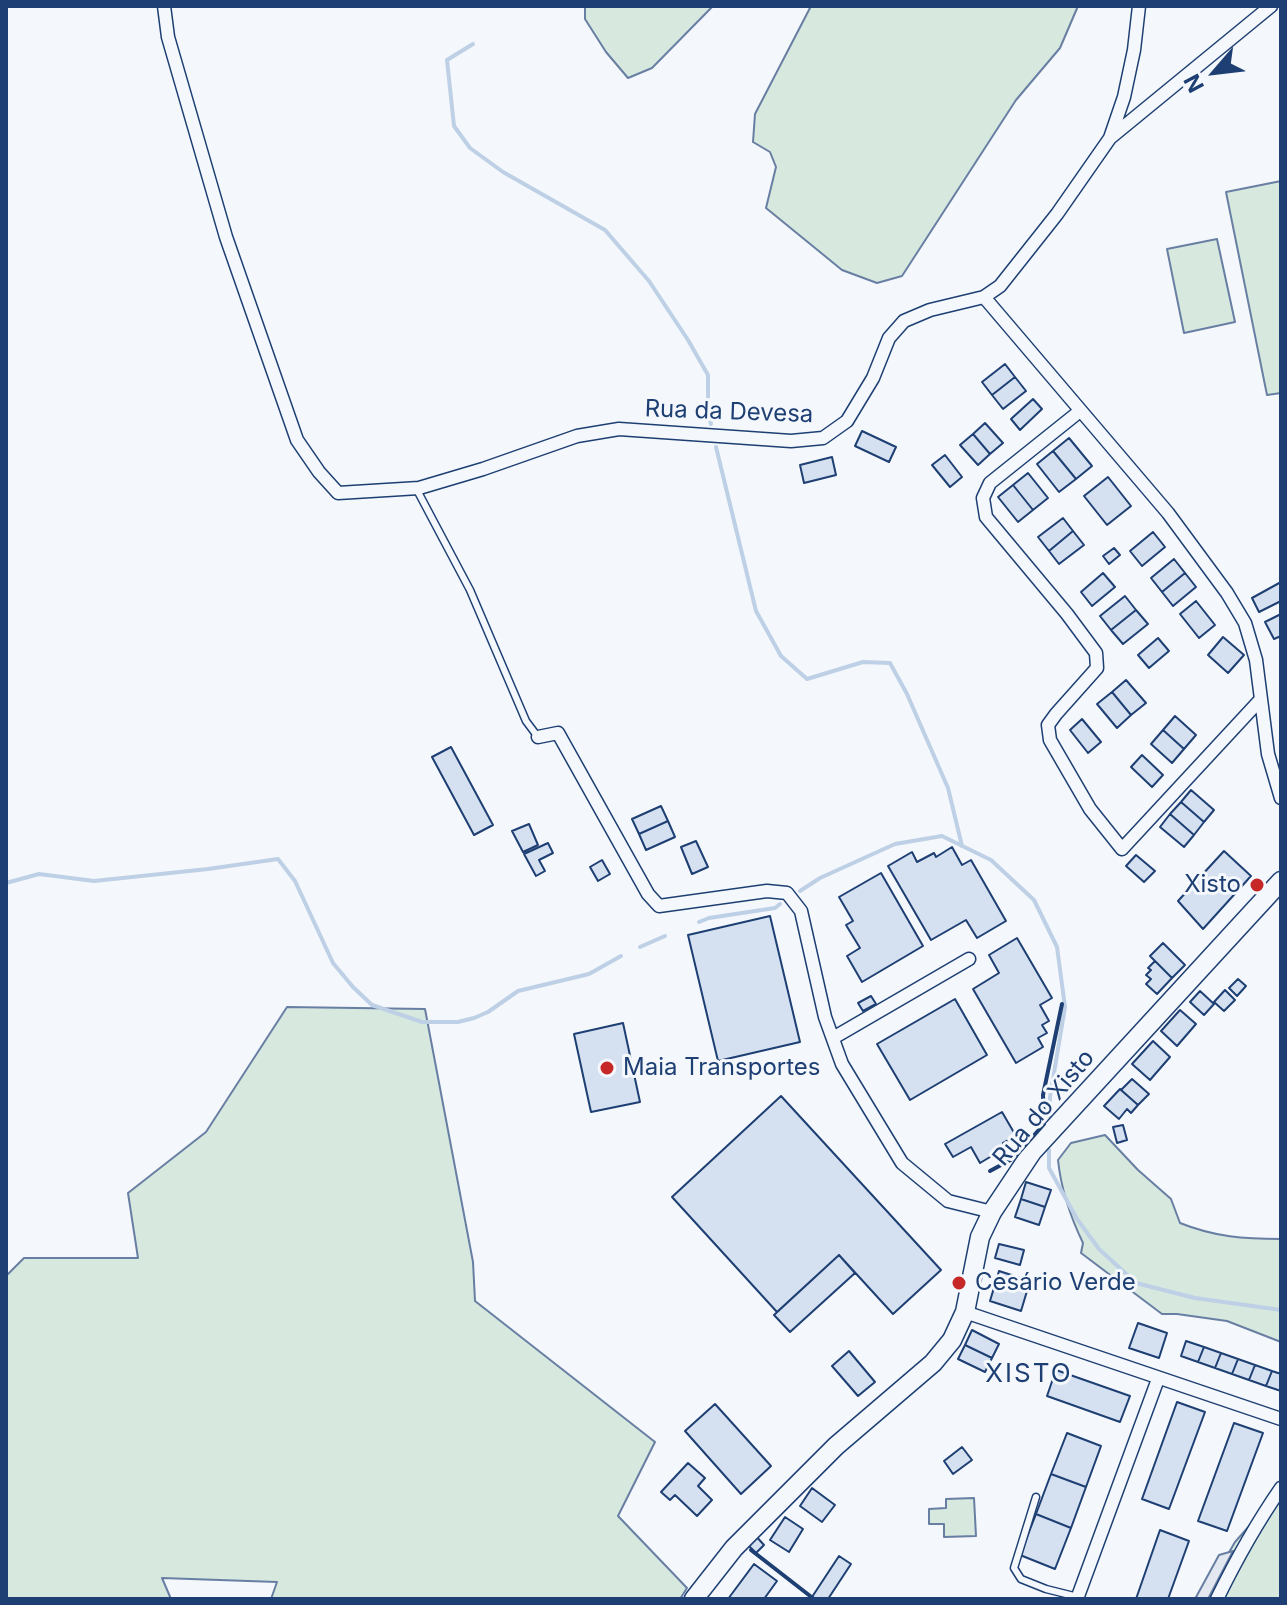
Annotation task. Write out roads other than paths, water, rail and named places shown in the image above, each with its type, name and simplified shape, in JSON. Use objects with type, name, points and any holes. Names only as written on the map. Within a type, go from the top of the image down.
[{"type":"street","name":"Rua da Devesa","points":[[164,6],[168,37],[226,237],[297,440],[338,493],[416,488],[483,469],[577,436],[619,429],[791,441],[823,438],[847,421],[873,378],[889,338],[904,321],[930,310],[984,297]]},
{"type":"street","points":[[1110,138],[1124,97],[1139,6]]},
{"type":"street","points":[[1271,6],[1110,138],[1057,214],[1000,286],[984,297],[1168,513],[1227,593],[1245,623],[1256,660],[1268,754],[1281,798]]},
{"type":"street","points":[[1080,411],[990,483],[983,498],[986,517],[1096,653],[1097,668],[1048,725],[1050,740],[1090,809],[1122,849],[1261,699]]},
{"type":"street","points":[[538,737],[558,733],[648,894],[659,906],[767,891],[787,893],[801,911],[825,1017],[842,1064],[902,1163],[948,1201],[992,1212]]},
{"type":"street","name":"Rua do Xisto","points":[[694,1599],[734,1548],[836,1446],[933,1363],[952,1340],[965,1312],[980,1237],[992,1212],[1032,1152],[1281,881]]},
{"type":"street","points":[[833,1038],[969,959]]},
{"type":"street","points":[[965,1312],[1281,1419]]},
{"type":"street","points":[[1078,1598],[1158,1379]]},
{"type":"street","points":[[1217,1599],[1247,1540],[1281,1488]]},
{"type":"lane","points":[[416,488],[470,590],[526,721],[538,737]]},
{"type":"lane","points":[[1036,1497],[1014,1568],[1021,1579],[1078,1598]]},
{"type":"waterway","points":[[473,44],[447,60],[454,126],[470,148],[503,172],[605,230],[649,281],[708,375],[711,424]]},
{"type":"waterway","points":[[716,447],[756,611],[781,656],[807,679],[863,662],[890,663],[948,788],[962,846]]},
{"type":"waterway","points":[[800,891],[820,878],[895,844],[942,836],[991,860],[1034,900],[1057,947],[1065,1007],[1049,1116]]},
{"type":"waterway","points":[[6,883],[39,874],[94,881],[278,859],[295,881],[333,963],[353,987],[372,1005],[422,1022],[458,1022],[474,1018],[518,991],[589,974],[621,956]]},
{"type":"waterway","points":[[699,922],[775,908],[780,904]]},
{"type":"waterway","points":[[640,947],[665,936]]},
{"type":"waterway","points":[[1049,1150],[1049,1168],[1077,1219],[1099,1249],[1136,1283],[1195,1298],[1281,1310]]},
{"type":"place","name":"Xisto","points":[[1257,885]]},
{"type":"place","name":"Maia Transportes","points":[[607,1068]]},
{"type":"place","name":"Cesário Verde","points":[[959,1283]]},
{"type":"district","name":"XISTO","points":[[1029,1374]]}]
